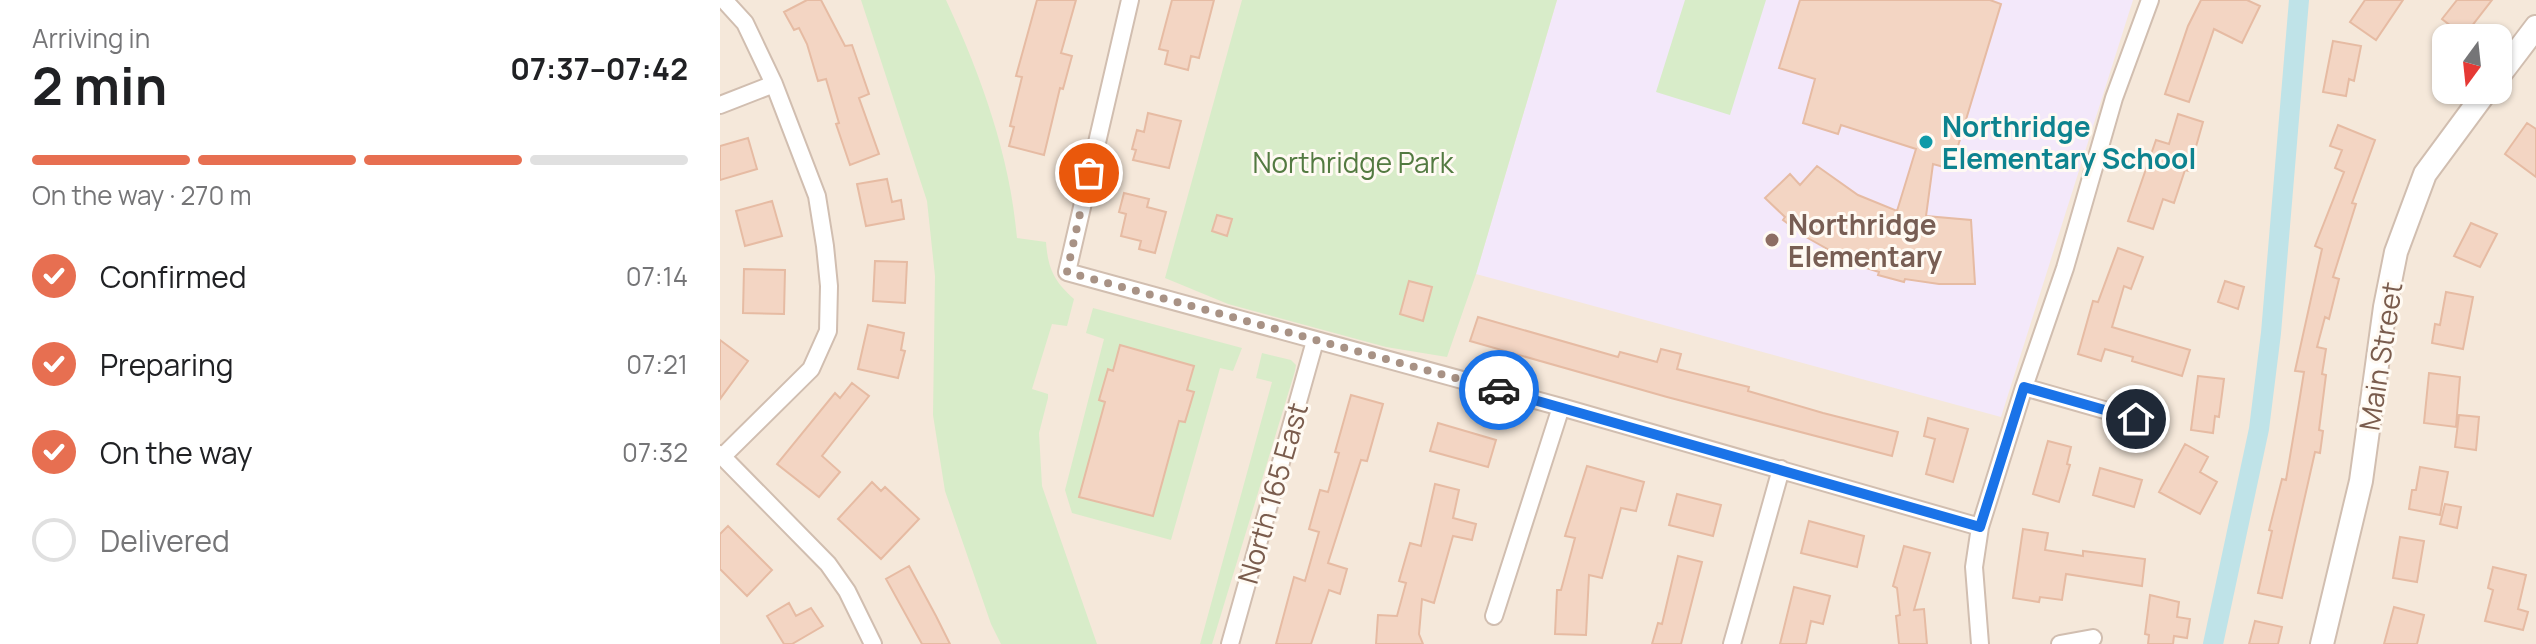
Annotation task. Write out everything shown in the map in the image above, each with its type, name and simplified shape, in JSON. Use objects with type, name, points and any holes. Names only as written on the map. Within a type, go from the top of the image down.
[{"type":"street","points":[[724,0],[745,23],[774,84],[817,196],[828,272],[828,331],[811,369],[721,455],[828,564],[847,591],[873,644]]},
{"type":"street","points":[[1130,0],[1067,272],[1561,407],[1980,527]]},
{"type":"street","points":[[1980,644],[1974,567],[1980,527],[2065,268],[2114,98],[2150,0]]},
{"type":"street","points":[[2512,59],[2536,27]]},
{"type":"street","points":[[720,105],[774,84]]},
{"type":"street","name":"Main Street","points":[[2322,644],[2361,481],[2385,307],[2396,252],[2425,174],[2477,104]]},
{"type":"street","name":"North 165 East","points":[[1230,644],[1315,341]]},
{"type":"street","points":[[2024,387],[2136,419]]},
{"type":"street","points":[[1494,616],[1561,407]]},
{"type":"street","points":[[1732,644],[1781,469]]},
{"type":"street","points":[[2060,644],[2093,638]]},
{"type":"shaded area","points":[[720,0],[2536,0],[2536,644],[720,644]]},
{"type":"shaded area","name":"Northridge Elementary","points":[[1557,0],[2133,0],[2001,417],[1476,274]]},
{"type":"green space","points":[[861,0],[946,0],[971,57],[1001,146],[1017,238],[1046,242],[1053,274],[1074,299],[1067,326],[1052,324],[1032,389],[1048,394],[1039,433],[1042,486],[1097,644],[1001,644],[991,624],[945,491],[933,415],[935,276],[927,201]]},
{"type":"green space","name":"Northridge Park","points":[[1242,0],[1557,0],[1476,274],[1447,357],[1386,347],[1228,304],[1165,278]]},
{"type":"green space","points":[[1685,0],[1766,0],[1730,115],[1656,92]]},
{"type":"green space","points":[[1093,308],[1242,348],[1233,371],[1220,368],[1171,540],[1072,513],[1065,490],[1104,339],[1086,333]]},
{"type":"green space","points":[[1262,353],[1291,360],[1296,365],[1295,371],[1212,644],[1200,644],[1272,382],[1256,378]]},
{"type":"building","points":[[807,0],[821,0],[845,46],[852,45],[869,94],[859,98],[879,154],[850,165],[836,124],[839,123],[826,79],[818,81],[807,44],[799,28],[794,30],[784,12]]},
{"type":"building","points":[[1037,0],[1076,0],[1061,53],[1072,56],[1063,89],[1060,88],[1044,155],[1009,146],[1014,127],[1010,126],[1022,77],[1016,76]]},
{"type":"building","points":[[1172,0],[1214,0],[1199,58],[1191,56],[1188,70],[1165,64],[1168,51],[1159,49]]},
{"type":"building","name":"Northridge Elementary School","points":[[1800,0],[1990,0],[2001,4],[1951,169],[1933,164],[1926,216],[1971,220],[1975,284],[1939,284],[1905,279],[1904,282],[1878,275],[1879,272],[1854,264],[1806,237],[1783,220],[1785,217],[1765,198],[1790,174],[1800,185],[1817,166],[1858,195],[1897,211],[1916,149],[1841,125],[1838,134],[1803,123],[1815,79],[1779,68]]},
{"type":"building","points":[[2201,0],[2247,0],[2260,6],[2242,43],[2214,29],[2189,102],[2165,94],[2188,26]]},
{"type":"building","points":[[2365,0],[2403,0],[2376,40],[2350,22]]},
{"type":"building","points":[[2457,0],[2492,0],[2473,24],[2448,24],[2442,19]]},
{"type":"building","points":[[2333,41],[2361,46],[2354,81],[2349,79],[2346,96],[2323,92]]},
{"type":"building","points":[[1148,113],[1181,121],[1169,168],[1133,160],[1136,150],[1132,149],[1137,130],[1144,132]]},
{"type":"building","points":[[2178,114],[2203,122],[2189,171],[2185,170],[2174,203],[2163,199],[2153,229],[2128,221],[2156,140],[2169,144]]},
{"type":"building","points":[[2527,123],[2536,129],[2536,177],[2505,154]]},
{"type":"building","points":[[2338,125],[2375,140],[2352,203],[2356,204],[2333,277],[2339,279],[2329,319],[2325,317],[2317,347],[2326,349],[2322,374],[2326,375],[2319,430],[2323,431],[2320,453],[2315,452],[2282,598],[2258,593],[2272,531],[2269,530],[2282,479],[2286,480],[2298,409],[2304,372],[2295,371],[2322,249],[2315,246],[2344,172],[2335,168],[2342,150],[2330,146]]},
{"type":"building","points":[[748,138],[757,169],[720,180],[720,146]]},
{"type":"building","points":[[887,179],[892,202],[901,200],[904,219],[866,226],[857,184]]},
{"type":"building","points":[[1124,193],[1149,199],[1147,207],[1166,212],[1155,253],[1139,249],[1141,241],[1121,236],[1126,214],[1119,212]]},
{"type":"building","points":[[772,201],[782,236],[745,246],[736,211]]},
{"type":"building","points":[[1217,215],[1232,219],[1227,236],[1212,231]]},
{"type":"building","points":[[2471,223],[2497,234],[2480,267],[2454,256]]},
{"type":"building","points":[[2118,248],[2143,257],[2131,289],[2124,286],[2112,327],[2190,350],[2182,376],[2105,349],[2101,361],[2078,354],[2093,301],[2098,302]]},
{"type":"building","points":[[875,261],[907,262],[905,303],[873,301]]},
{"type":"building","points":[[744,269],[785,270],[784,314],[743,313]]},
{"type":"building","points":[[1409,281],[1432,287],[1423,321],[1400,314]]},
{"type":"building","points":[[2225,281],[2244,287],[2238,309],[2218,302]]},
{"type":"building","points":[[2446,292],[2473,297],[2463,349],[2432,343],[2435,324],[2440,325]]},
{"type":"building","points":[[1478,317],[1618,357],[1620,352],[1657,362],[1661,349],[1681,354],[1677,369],[1749,387],[1748,391],[1898,432],[1892,456],[1470,341]]},
{"type":"building","points":[[868,325],[904,333],[901,350],[905,351],[898,378],[858,369]]},
{"type":"building","points":[[720,340],[748,361],[720,399]]},
{"type":"building","points":[[1120,345],[1194,366],[1187,390],[1194,392],[1185,422],[1179,421],[1153,516],[1079,497],[1105,402],[1099,400],[1108,369],[1113,371]]},
{"type":"building","points":[[2429,373],[2460,377],[2456,427],[2424,423]]},
{"type":"building","points":[[2198,376],[2224,379],[2219,417],[2215,416],[2213,433],[2191,430]]},
{"type":"building","points":[[852,383],[869,396],[822,456],[840,472],[819,497],[777,464],[835,393],[840,398]]},
{"type":"building","points":[[1351,395],[1383,404],[1367,461],[1361,460],[1328,563],[1347,569],[1340,594],[1329,590],[1311,644],[1276,644],[1294,577],[1305,581],[1319,532],[1309,529],[1320,490],[1328,492],[1339,453],[1335,452]]},
{"type":"building","points":[[2459,415],[2479,417],[2476,450],[2455,447]]},
{"type":"building","points":[[1928,418],[1968,429],[1953,482],[1926,474],[1935,439],[1924,436]]},
{"type":"building","points":[[1438,423],[1496,440],[1488,467],[1430,451]]},
{"type":"building","points":[[2048,441],[2071,447],[2067,464],[2070,465],[2059,502],[2033,494]]},
{"type":"building","points":[[2185,444],[2208,457],[2200,472],[2217,482],[2200,514],[2159,492]]},
{"type":"building","points":[[1587,466],[1644,482],[1636,511],[1621,508],[1602,578],[1589,575],[1586,635],[1555,634],[1557,590],[1561,590],[1575,538],[1565,536]]},
{"type":"building","points":[[2420,467],[2448,472],[2440,515],[2409,509]]},
{"type":"building","points":[[2100,468],[2142,480],[2134,507],[2093,495]]},
{"type":"building","points":[[872,482],[881,491],[885,487],[919,519],[881,559],[838,519]]},
{"type":"building","points":[[1435,484],[1459,490],[1453,518],[1476,524],[1472,540],[1453,536],[1434,603],[1422,599],[1419,634],[1423,644],[1376,644],[1378,615],[1397,616],[1406,583],[1399,581],[1410,543],[1421,546]]},
{"type":"building","points":[[1677,494],[1721,505],[1713,536],[1669,525]]},
{"type":"building","points":[[2445,504],[2461,507],[2457,528],[2440,524]]},
{"type":"building","points":[[1809,521],[1864,536],[1857,567],[1801,553]]},
{"type":"building","points":[[728,526],[772,570],[747,596],[720,569],[720,534]]},
{"type":"building","points":[[2023,529],[2048,533],[2045,550],[2083,556],[2083,551],[2145,559],[2142,586],[2066,574],[2062,600],[2040,597],[2039,602],[2013,598]]},
{"type":"building","points":[[2400,537],[2424,541],[2417,582],[2393,578]]},
{"type":"building","points":[[1904,546],[1930,553],[1914,610],[1924,609],[1927,644],[1899,644],[1896,616],[1900,615],[1897,588],[1893,586]]},
{"type":"building","points":[[1678,556],[1702,562],[1681,644],[1652,644],[1658,623],[1662,624]]},
{"type":"building","points":[[909,566],[950,644],[922,644],[886,579]]},
{"type":"building","points":[[2493,567],[2526,575],[2518,609],[2528,612],[2523,630],[2485,621],[2493,590],[2488,588]]},
{"type":"building","points":[[1794,587],[1830,596],[1823,624],[1811,621],[1806,644],[1780,644]]},
{"type":"building","points":[[2150,595],[2179,602],[2177,617],[2190,619],[2187,638],[2174,636],[2173,644],[2148,644],[2149,635],[2145,634]]},
{"type":"building","points":[[789,603],[796,616],[811,608],[823,626],[792,644],[784,644],[767,616]]},
{"type":"building","points":[[2394,607],[2424,615],[2417,644],[2384,644]]},
{"type":"building","points":[[2255,621],[2282,627],[2278,644],[2249,644]]},
{"type":"waterway","points":[[2213,644],[2259,429],[2271,333],[2299,0]]},
{"type":"way so far","points":[[1089,173],[1067,272],[1499,390]]},
{"type":"place","name":"Northridge Elementary School","points":[[1926,142]]},
{"type":"place","name":"Northridge Elementary","points":[[1772,240]]},
{"type":"route","points":[[1499,390],[1980,527],[2024,387],[2136,419]]}]
